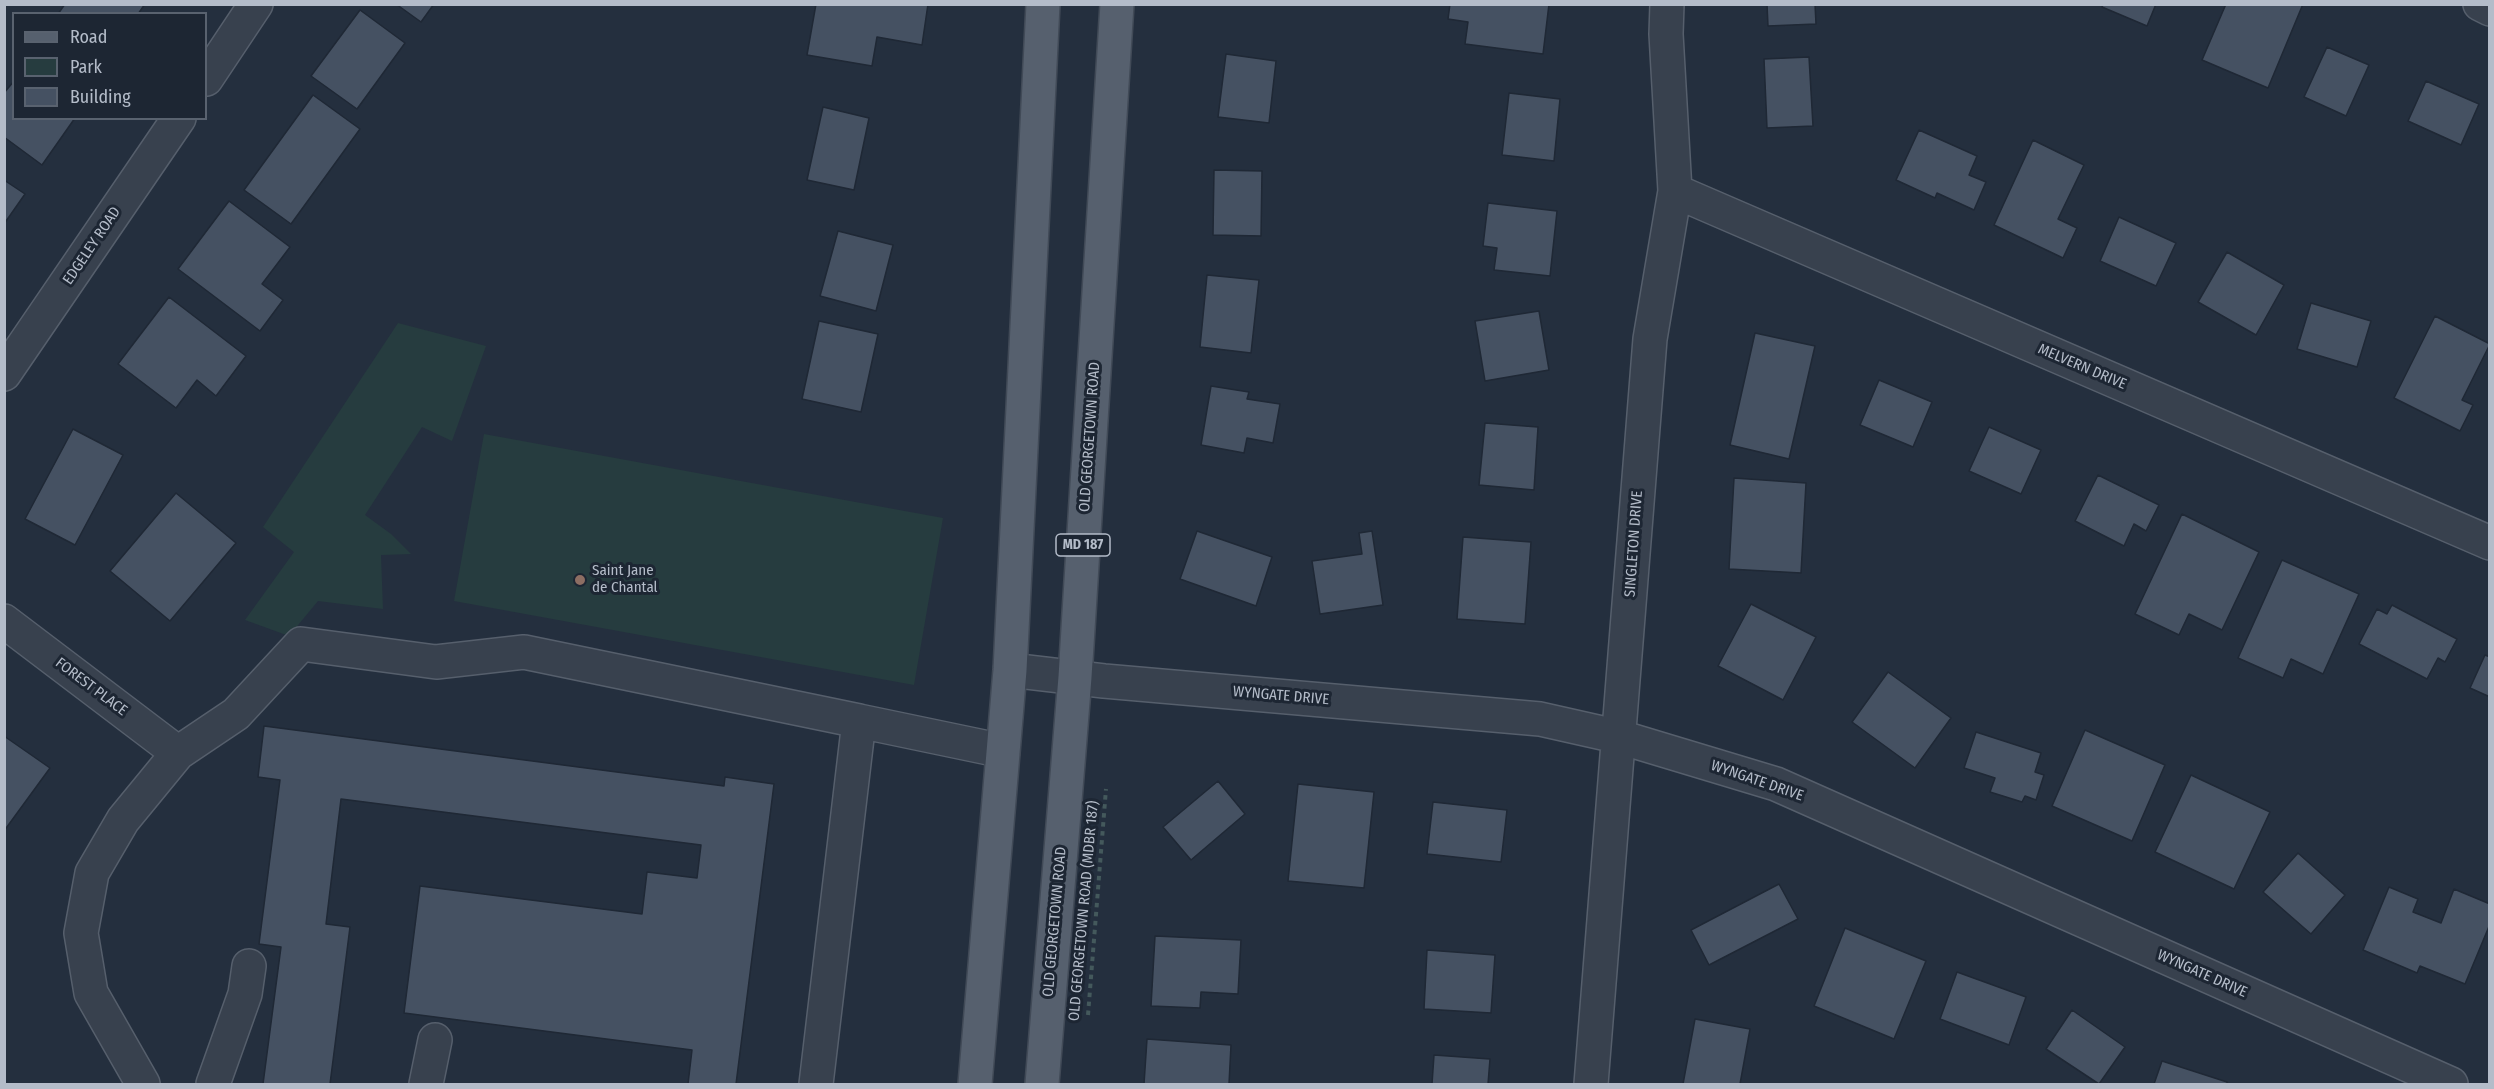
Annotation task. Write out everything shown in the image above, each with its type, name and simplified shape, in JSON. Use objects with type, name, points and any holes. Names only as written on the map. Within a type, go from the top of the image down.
[{"type":"main road","points":[[975,1084],[1010,670],[1043,4]]},
{"type":"main road","name":"OLD GEORGETOWN ROAD","points":[[1042,1084],[1074,677],[1117,4]]},
{"type":"street","points":[[207,78],[256,4]]},
{"type":"street","name":"SINGLETON DRIVE","points":[[1591,1084],[1650,339],[1675,191],[1666,4]]},
{"type":"street","points":[[2480,4],[2490,9]]},
{"type":"street","name":"EDGELEY ROAD","points":[[4,374],[178,120]]},
{"type":"street","name":"MELVERN DRIVE","points":[[1675,191],[2490,543]]},
{"type":"street","name":"FOREST PLACE","points":[[4,621],[178,753]]},
{"type":"street","points":[[143,1084],[91,993],[81,933],[92,873],[123,820],[178,753],[236,714],[301,644],[436,662],[524,652],[1003,751]]},
{"type":"street","name":"WYNGATE DRIVE","points":[[1010,670],[1540,719],[1620,737],[1776,784],[2451,1084]]},
{"type":"street","points":[[816,1084],[859,722]]},
{"type":"street","points":[[213,1084],[245,994],[249,966]]},
{"type":"street","points":[[426,1084],[435,1040]]},
{"type":"path","name":"OLD GEORGETOWN ROAD (MDBR 187)","points":[[1088,1018],[1107,784]]},
{"type":"green space","points":[[398,323],[486,346],[452,441],[422,427],[365,515],[391,534],[411,554],[381,555],[383,609],[318,601],[289,636],[245,620],[294,552],[263,527]]},
{"type":"green space","points":[[484,434],[943,518],[914,685],[454,601]]},
{"type":"building","points":[[65,4],[145,4],[139,12],[59,12]]},
{"type":"building","points":[[396,4],[434,4],[421,22]]},
{"type":"building","points":[[816,4],[928,4],[922,45],[877,37],[872,66],[807,55]]},
{"type":"building","points":[[1450,4],[1549,4],[1543,54],[1465,44],[1468,22],[1448,19]]},
{"type":"building","points":[[1767,4],[1815,4],[1816,24],[1768,26]]},
{"type":"building","points":[[2103,4],[2156,4],[2147,26],[2102,7]]},
{"type":"building","points":[[2226,4],[2303,4],[2268,88],[2202,60]]},
{"type":"building","points":[[360,10],[405,43],[357,109],[311,76]]},
{"type":"building","points":[[2327,47],[2369,65],[2346,116],[2304,97]]},
{"type":"building","points":[[1226,54],[1276,61],[1269,123],[1218,117]]},
{"type":"building","points":[[1809,57],[1813,126],[1767,128],[1764,59]]},
{"type":"building","points":[[2426,81],[2479,104],[2461,145],[2408,121]]},
{"type":"building","points":[[12,83],[12,120],[74,120],[42,165],[4,137],[4,93]]},
{"type":"building","points":[[1509,93],[1560,99],[1554,161],[1502,155]]},
{"type":"building","points":[[313,95],[360,129],[291,224],[244,190]]},
{"type":"building","points":[[823,107],[869,118],[854,190],[807,180]]},
{"type":"building","points":[[1919,130],[1977,156],[1969,175],[1986,182],[1974,210],[1937,193],[1935,198],[1896,180]]},
{"type":"building","points":[[2033,140],[2084,165],[2058,219],[2077,228],[2063,258],[1994,225]]},
{"type":"building","points":[[1214,170],[1262,171],[1261,236],[1213,235]]},
{"type":"building","points":[[4,180],[25,194],[4,224]]},
{"type":"building","points":[[229,201],[290,247],[262,284],[283,300],[260,331],[178,269]]},
{"type":"building","points":[[1488,203],[1557,211],[1550,276],[1494,270],[1497,248],[1483,246]]},
{"type":"building","points":[[2119,217],[2176,243],[2156,286],[2100,261]]},
{"type":"building","points":[[838,231],[893,245],[876,311],[820,296]]},
{"type":"building","points":[[2227,252],[2284,285],[2256,335],[2198,302]]},
{"type":"building","points":[[1207,275],[1259,280],[1251,353],[1200,347]]},
{"type":"building","points":[[169,297],[246,356],[216,396],[197,380],[176,408],[118,364]]},
{"type":"building","points":[[2311,303],[2371,321],[2357,367],[2297,349]]},
{"type":"building","points":[[1539,311],[1549,370],[1485,381],[1475,321]]},
{"type":"building","points":[[2435,316],[2490,344],[2462,400],[2473,405],[2460,431],[2394,398]]},
{"type":"building","points":[[819,321],[878,334],[861,412],[802,399]]},
{"type":"building","points":[[1755,333],[1815,346],[1789,459],[1730,445]]},
{"type":"building","points":[[1879,380],[1932,402],[1913,447],[1860,425]]},
{"type":"building","points":[[1211,386],[1249,392],[1247,399],[1280,404],[1273,443],[1247,438],[1244,453],[1201,445]]},
{"type":"building","points":[[1485,423],[1538,427],[1534,490],[1479,485]]},
{"type":"building","points":[[1989,427],[2041,450],[2021,494],[1969,471]]},
{"type":"building","points":[[73,429],[123,455],[75,545],[25,519]]},
{"type":"building","points":[[2098,475],[2159,505],[2146,531],[2134,524],[2124,546],[2075,521]]},
{"type":"building","points":[[1734,478],[1806,483],[1801,573],[1729,569]]},
{"type":"building","points":[[176,493],[236,543],[170,621],[110,571]]},
{"type":"building","points":[[2182,514],[2259,552],[2222,630],[2189,614],[2179,635],[2135,614]]},
{"type":"building","points":[[1197,531],[1272,557],[1256,606],[1180,579]]},
{"type":"building","points":[[1372,531],[1383,605],[1320,614],[1312,561],[1362,554],[1359,533]]},
{"type":"building","points":[[1463,537],[1531,542],[1525,624],[1457,619]]},
{"type":"building","points":[[2282,560],[2359,594],[2323,674],[2291,659],[2283,678],[2238,658]]},
{"type":"building","points":[[1751,604],[1816,637],[1783,700],[1718,666]]},
{"type":"building","points":[[2392,605],[2457,639],[2445,662],[2438,658],[2427,679],[2359,644],[2377,609],[2387,614]]},
{"type":"building","points":[[2485,655],[2490,657],[2490,697],[2470,688]]},
{"type":"building","points":[[1888,672],[1951,718],[1915,768],[1852,722]]},
{"type":"building","points":[[264,726],[724,786],[725,777],[774,784],[736,1084],[688,1084],[692,1050],[404,1013],[420,886],[642,914],[647,872],[697,878],[701,845],[341,799],[326,924],[350,927],[330,1084],[263,1084],[281,947],[259,944],[280,780],[258,777]]},
{"type":"building","points":[[2085,730],[2165,765],[2132,841],[2052,806]]},
{"type":"building","points":[[1976,732],[2041,753],[2035,772],[2044,775],[2036,800],[2025,796],[2022,802],[1990,792],[1995,778],[1964,768]]},
{"type":"building","points":[[4,736],[50,768],[4,831]]},
{"type":"building","points":[[2191,775],[2270,812],[2234,889],[2155,852]]},
{"type":"building","points":[[1218,781],[1245,814],[1191,860],[1163,827]]},
{"type":"building","points":[[1298,784],[1374,792],[1364,888],[1288,881]]},
{"type":"building","points":[[1433,802],[1507,810],[1501,862],[1427,854]]},
{"type":"building","points":[[2298,853],[2345,895],[2311,934],[2263,892]]},
{"type":"building","points":[[1779,884],[1798,919],[1709,965],[1691,930]]},
{"type":"building","points":[[2389,887],[2418,899],[2413,912],[2441,923],[2454,889],[2490,904],[2490,924],[2465,984],[2420,966],[2417,973],[2363,950]]},
{"type":"building","points":[[1845,928],[1926,961],[1894,1039],[1814,1006]]},
{"type":"building","points":[[1155,936],[1241,940],[1238,994],[1201,992],[1200,1008],[1151,1006]]},
{"type":"building","points":[[1427,950],[1495,955],[1491,1013],[1424,1009]]},
{"type":"building","points":[[1957,972],[2026,997],[2009,1045],[1940,1019]]},
{"type":"building","points":[[2072,1010],[2125,1047],[2099,1084],[2046,1049]]},
{"type":"building","points":[[1695,1019],[1750,1029],[1740,1084],[1683,1084]]},
{"type":"building","points":[[1147,1039],[1231,1045],[1229,1084],[1144,1084]]},
{"type":"building","points":[[1434,1055],[1490,1059],[1488,1084],[1432,1084]]},
{"type":"building","points":[[2162,1061],[2227,1082],[2227,1084],[2154,1084]]},
{"type":"place","name":"Saint Jane de Chantal","points":[[580,580]]}]
